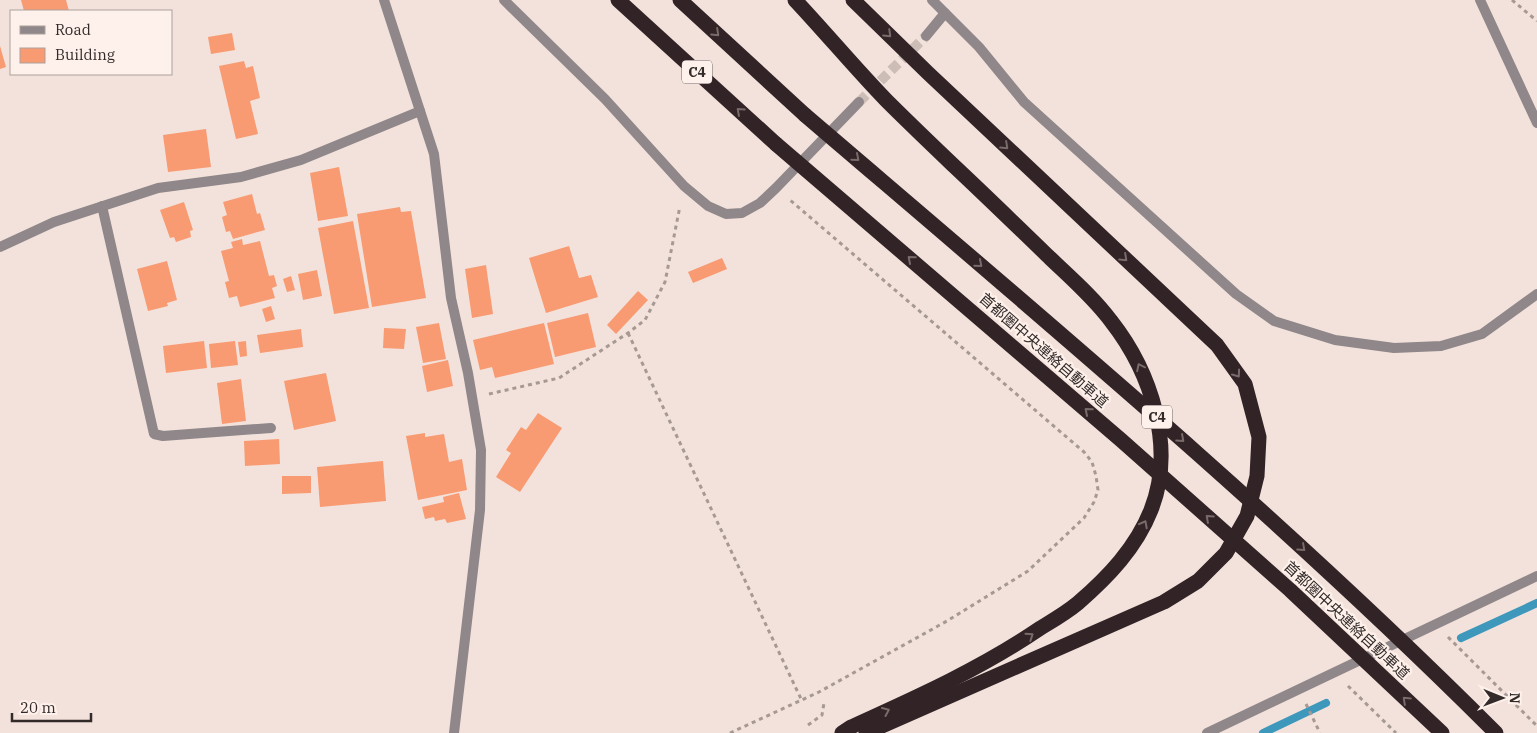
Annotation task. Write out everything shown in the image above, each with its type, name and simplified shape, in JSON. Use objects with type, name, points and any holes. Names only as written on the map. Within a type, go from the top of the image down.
[{"type":"highway","name":"首都圏中央連絡自動車道","points":[[618,0],[776,144],[1129,446],[1290,590],[1442,733]]},
{"type":"highway","name":"首都圏中央連絡自動車道","points":[[680,0],[805,115],[1149,411],[1317,561],[1496,733]]},
{"type":"highway","points":[[796,0],[884,98],[1074,281],[1111,320],[1128,345],[1142,371],[1154,405],[1161,457],[1151,510],[1126,555],[1075,606],[1020,642],[930,691],[851,727],[842,733]]},
{"type":"highway","points":[[853,0],[928,74],[1217,345],[1245,384],[1259,437],[1257,476],[1247,516],[1226,552],[1198,581],[1164,602],[866,733]]},
{"type":"street","points":[[384,0],[434,154],[451,298],[481,450],[480,510],[454,733]]},
{"type":"street","points":[[504,0],[606,99],[684,186],[708,206],[726,214],[742,213],[760,202],[776,188],[859,102]]},
{"type":"street","points":[[932,0],[944,14],[979,46],[1024,102],[1236,294],[1274,321],[1335,340],[1394,348],[1441,346],[1482,334],[1537,294]]},
{"type":"street","points":[[1480,0],[1537,123]]},
{"type":"street","points":[[926,36],[944,14]]},
{"type":"street","points":[[0,247],[54,222],[158,188],[241,177],[301,160],[420,111]]},
{"type":"street","points":[[102,206],[154,434],[163,436],[271,428]]},
{"type":"street","points":[[1207,733],[1537,576]]},
{"type":"path","points":[[1512,0],[1537,21]]},
{"type":"path","points":[[472,398],[559,378],[645,320],[665,282],[684,186]]},
{"type":"path","points":[[730,733],[802,701],[947,622],[1028,571],[1084,518],[1094,502],[1098,490],[1092,462],[1084,452],[776,188]]},
{"type":"path","points":[[628,333],[802,701]]},
{"type":"path","points":[[1435,624],[1537,726]]},
{"type":"path","points":[[1333,672],[1396,733]]},
{"type":"path","points":[[1305,701],[1320,733]]},
{"type":"path","points":[[808,725],[822,715],[824,703]]},
{"type":"building","points":[[21,0],[66,0],[69,10],[24,10]]},
{"type":"building","points":[[232,33],[235,50],[211,54],[208,37]]},
{"type":"building","points":[[0,46],[6,67],[0,69]]},
{"type":"building","points":[[244,61],[246,68],[253,66],[260,98],[250,101],[258,134],[236,139],[219,66]]},
{"type":"building","points":[[206,129],[211,167],[168,172],[163,135]]},
{"type":"building","points":[[339,167],[348,216],[318,221],[310,173]]},
{"type":"building","points":[[252,194],[257,214],[260,213],[265,230],[233,239],[230,231],[226,232],[222,217],[227,215],[223,202]]},
{"type":"building","points":[[184,202],[193,230],[190,231],[191,237],[176,242],[174,237],[170,238],[160,210]]},
{"type":"building","points":[[400,207],[401,212],[411,211],[426,298],[372,307],[357,214]]},
{"type":"building","points":[[353,221],[369,308],[334,314],[318,228]]},
{"type":"building","points":[[242,239],[243,245],[260,241],[269,276],[274,275],[277,286],[272,288],[275,298],[240,307],[237,296],[229,298],[225,282],[229,281],[221,251],[233,248],[231,242]]},
{"type":"building","points":[[569,246],[579,278],[591,275],[598,297],[546,313],[529,258]]},
{"type":"building","points":[[722,258],[727,269],[693,283],[688,272]]},
{"type":"building","points":[[167,261],[177,300],[167,303],[168,306],[148,311],[137,269]]},
{"type":"building","points":[[486,265],[493,314],[472,318],[465,269]]},
{"type":"building","points":[[317,270],[322,296],[303,300],[298,274]]},
{"type":"building","points":[[291,276],[295,290],[287,292],[283,279]]},
{"type":"building","points":[[638,291],[648,300],[616,334],[607,325]]},
{"type":"building","points":[[271,306],[275,319],[266,322],[262,309]]},
{"type":"building","points":[[588,313],[596,347],[555,357],[547,323]]},
{"type":"building","points":[[439,323],[446,359],[423,363],[416,327]]},
{"type":"building","points":[[544,323],[554,364],[495,378],[492,367],[480,370],[473,340]]},
{"type":"building","points":[[384,328],[406,329],[404,349],[383,348]]},
{"type":"building","points":[[301,329],[303,347],[260,353],[257,335]]},
{"type":"building","points":[[204,341],[207,368],[166,373],[163,346]]},
{"type":"building","points":[[235,341],[238,365],[211,368],[209,344]]},
{"type":"building","points":[[246,341],[247,356],[240,357],[238,342]]},
{"type":"building","points":[[448,360],[453,386],[427,392],[422,366]]},
{"type":"building","points":[[326,373],[336,421],[294,430],[284,381]]},
{"type":"building","points":[[241,379],[246,421],[222,424],[217,383]]},
{"type":"building","points":[[538,413],[562,428],[520,492],[496,477],[511,453],[506,450],[521,427],[526,430]]},
{"type":"building","points":[[425,433],[425,437],[444,434],[449,462],[462,459],[467,490],[418,500],[406,436]]},
{"type":"building","points":[[279,439],[280,464],[245,466],[244,441]]},
{"type":"building","points":[[383,461],[386,501],[320,507],[317,467]]},
{"type":"building","points":[[282,476],[311,476],[311,493],[282,494]]},
{"type":"building","points":[[459,493],[466,519],[447,523],[445,519],[435,521],[434,517],[425,519],[422,507],[444,502],[443,497]]},
{"type":"waterway","points":[[1461,638],[1537,603]]},
{"type":"waterway","points":[[1263,733],[1326,703]]},
{"type":"tunnel","points":[[859,102],[926,36]]}]
